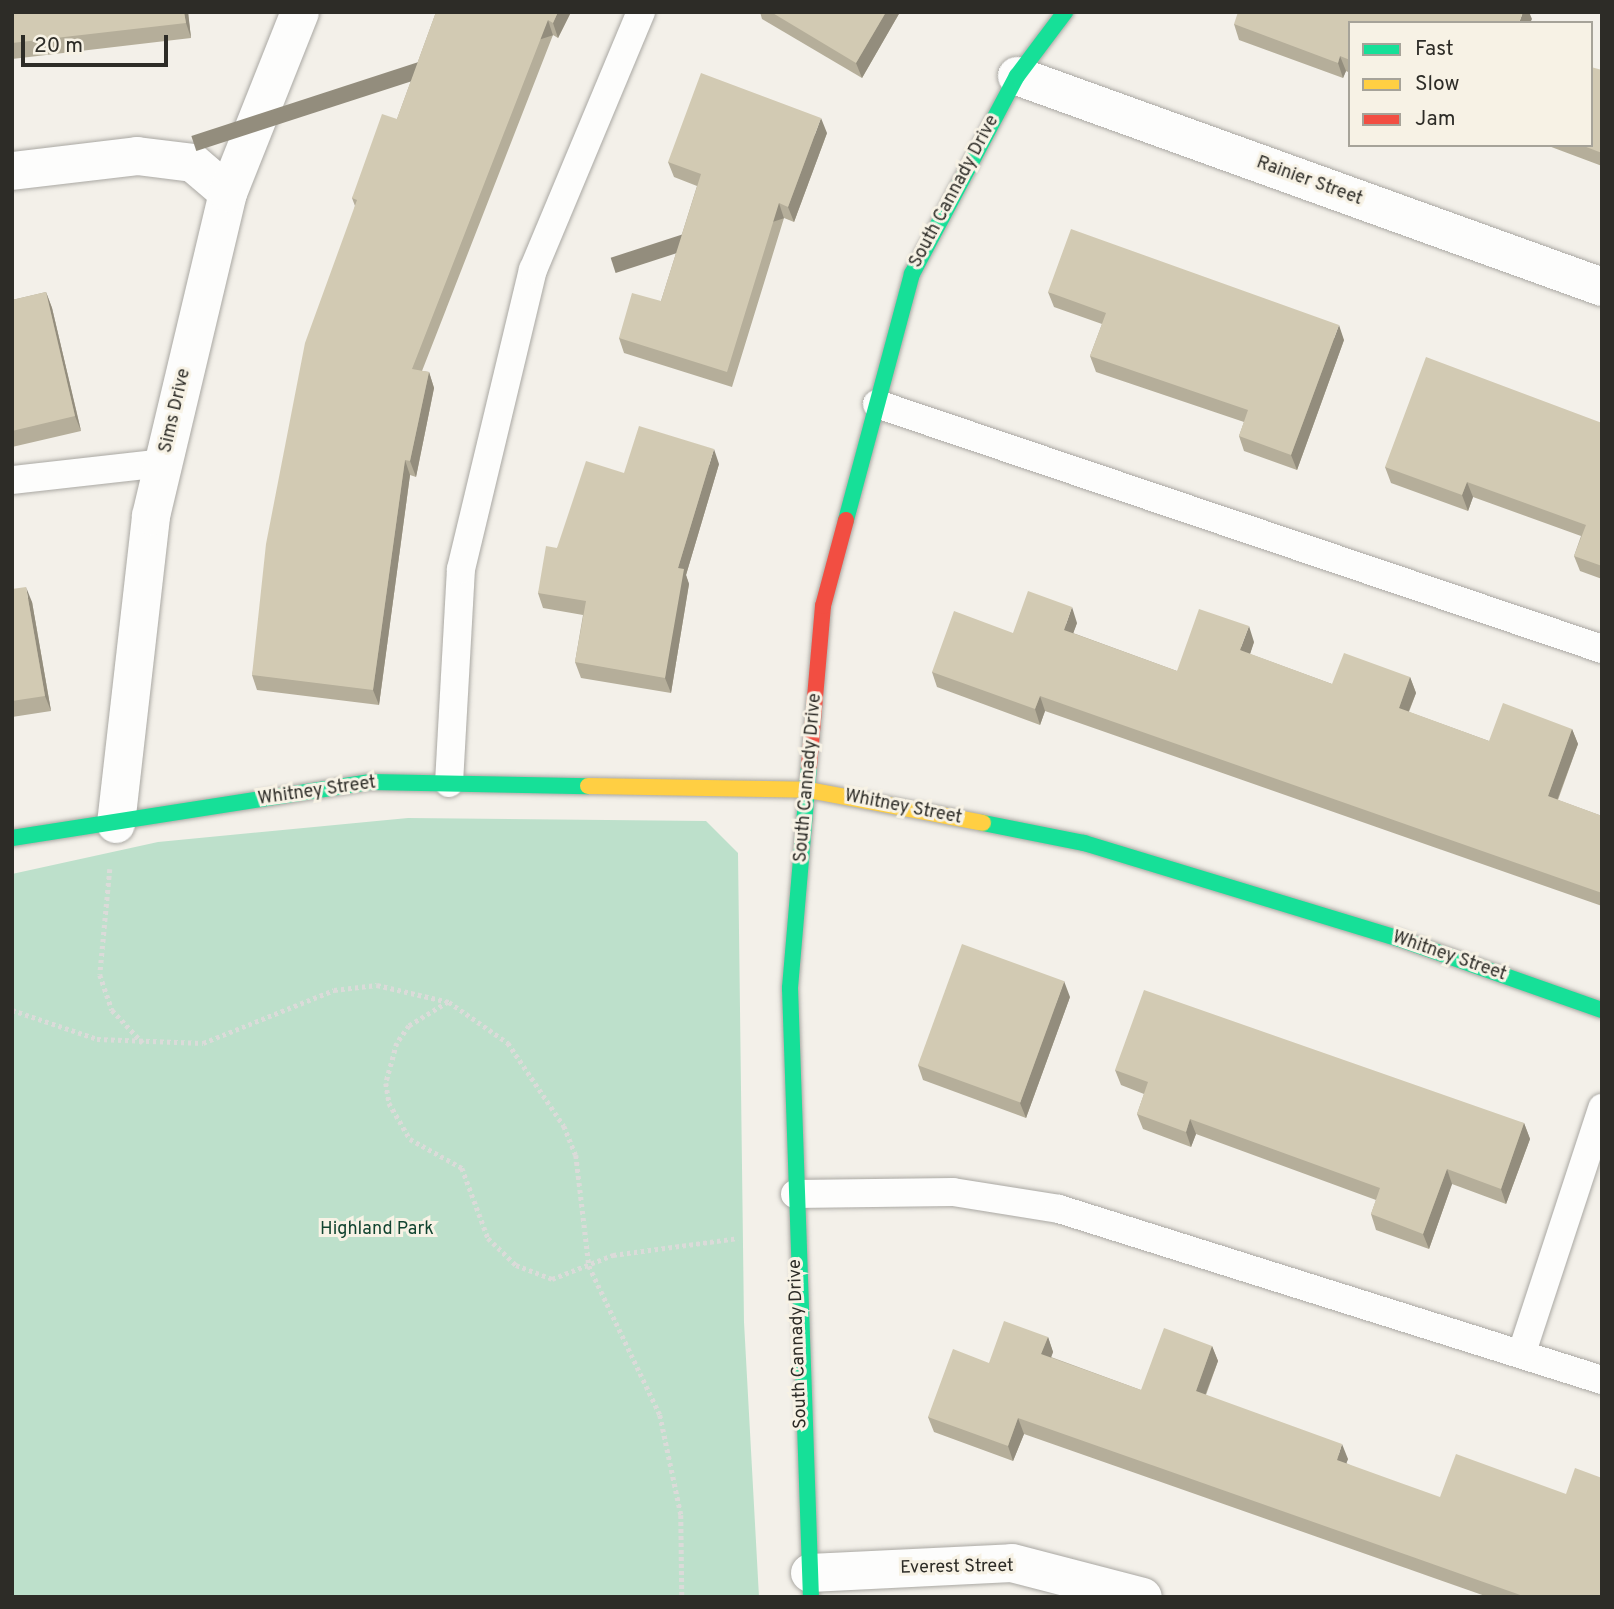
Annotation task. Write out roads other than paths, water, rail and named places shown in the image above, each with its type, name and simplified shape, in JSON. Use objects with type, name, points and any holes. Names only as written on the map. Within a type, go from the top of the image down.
[{"type":"street","name":"Sims Drive","points":[[116,824],[151,516],[228,193],[300,12]]},
{"type":"street","name":"South Cannady Drive","points":[[811,1585],[795,1194],[790,988],[823,606],[912,274],[1017,76],[1065,12]]},
{"type":"street","name":"Rainier Street","points":[[1017,76],[1602,288]]},
{"type":"street","points":[[12,171],[137,156],[194,163],[228,193]]},
{"type":"street","name":"Whitney Street","points":[[12,838],[116,824],[371,782],[809,790],[1084,843],[1400,939],[1602,1010]]},
{"type":"street","name":"Everest Street","points":[[811,1585],[1012,1563],[1143,1597]]},
{"type":"lane","points":[[449,783],[461,569],[533,270],[641,12]]},
{"type":"lane","points":[[877,404],[1602,649]]},
{"type":"lane","points":[[12,480],[164,463]]},
{"type":"lane","points":[[1522,1352],[1602,1108]]},
{"type":"lane","points":[[795,1194],[953,1192],[1059,1209],[1522,1352],[1602,1380]]},
{"type":"park label","name":"Highland Park","points":[[377,1230]]}]
